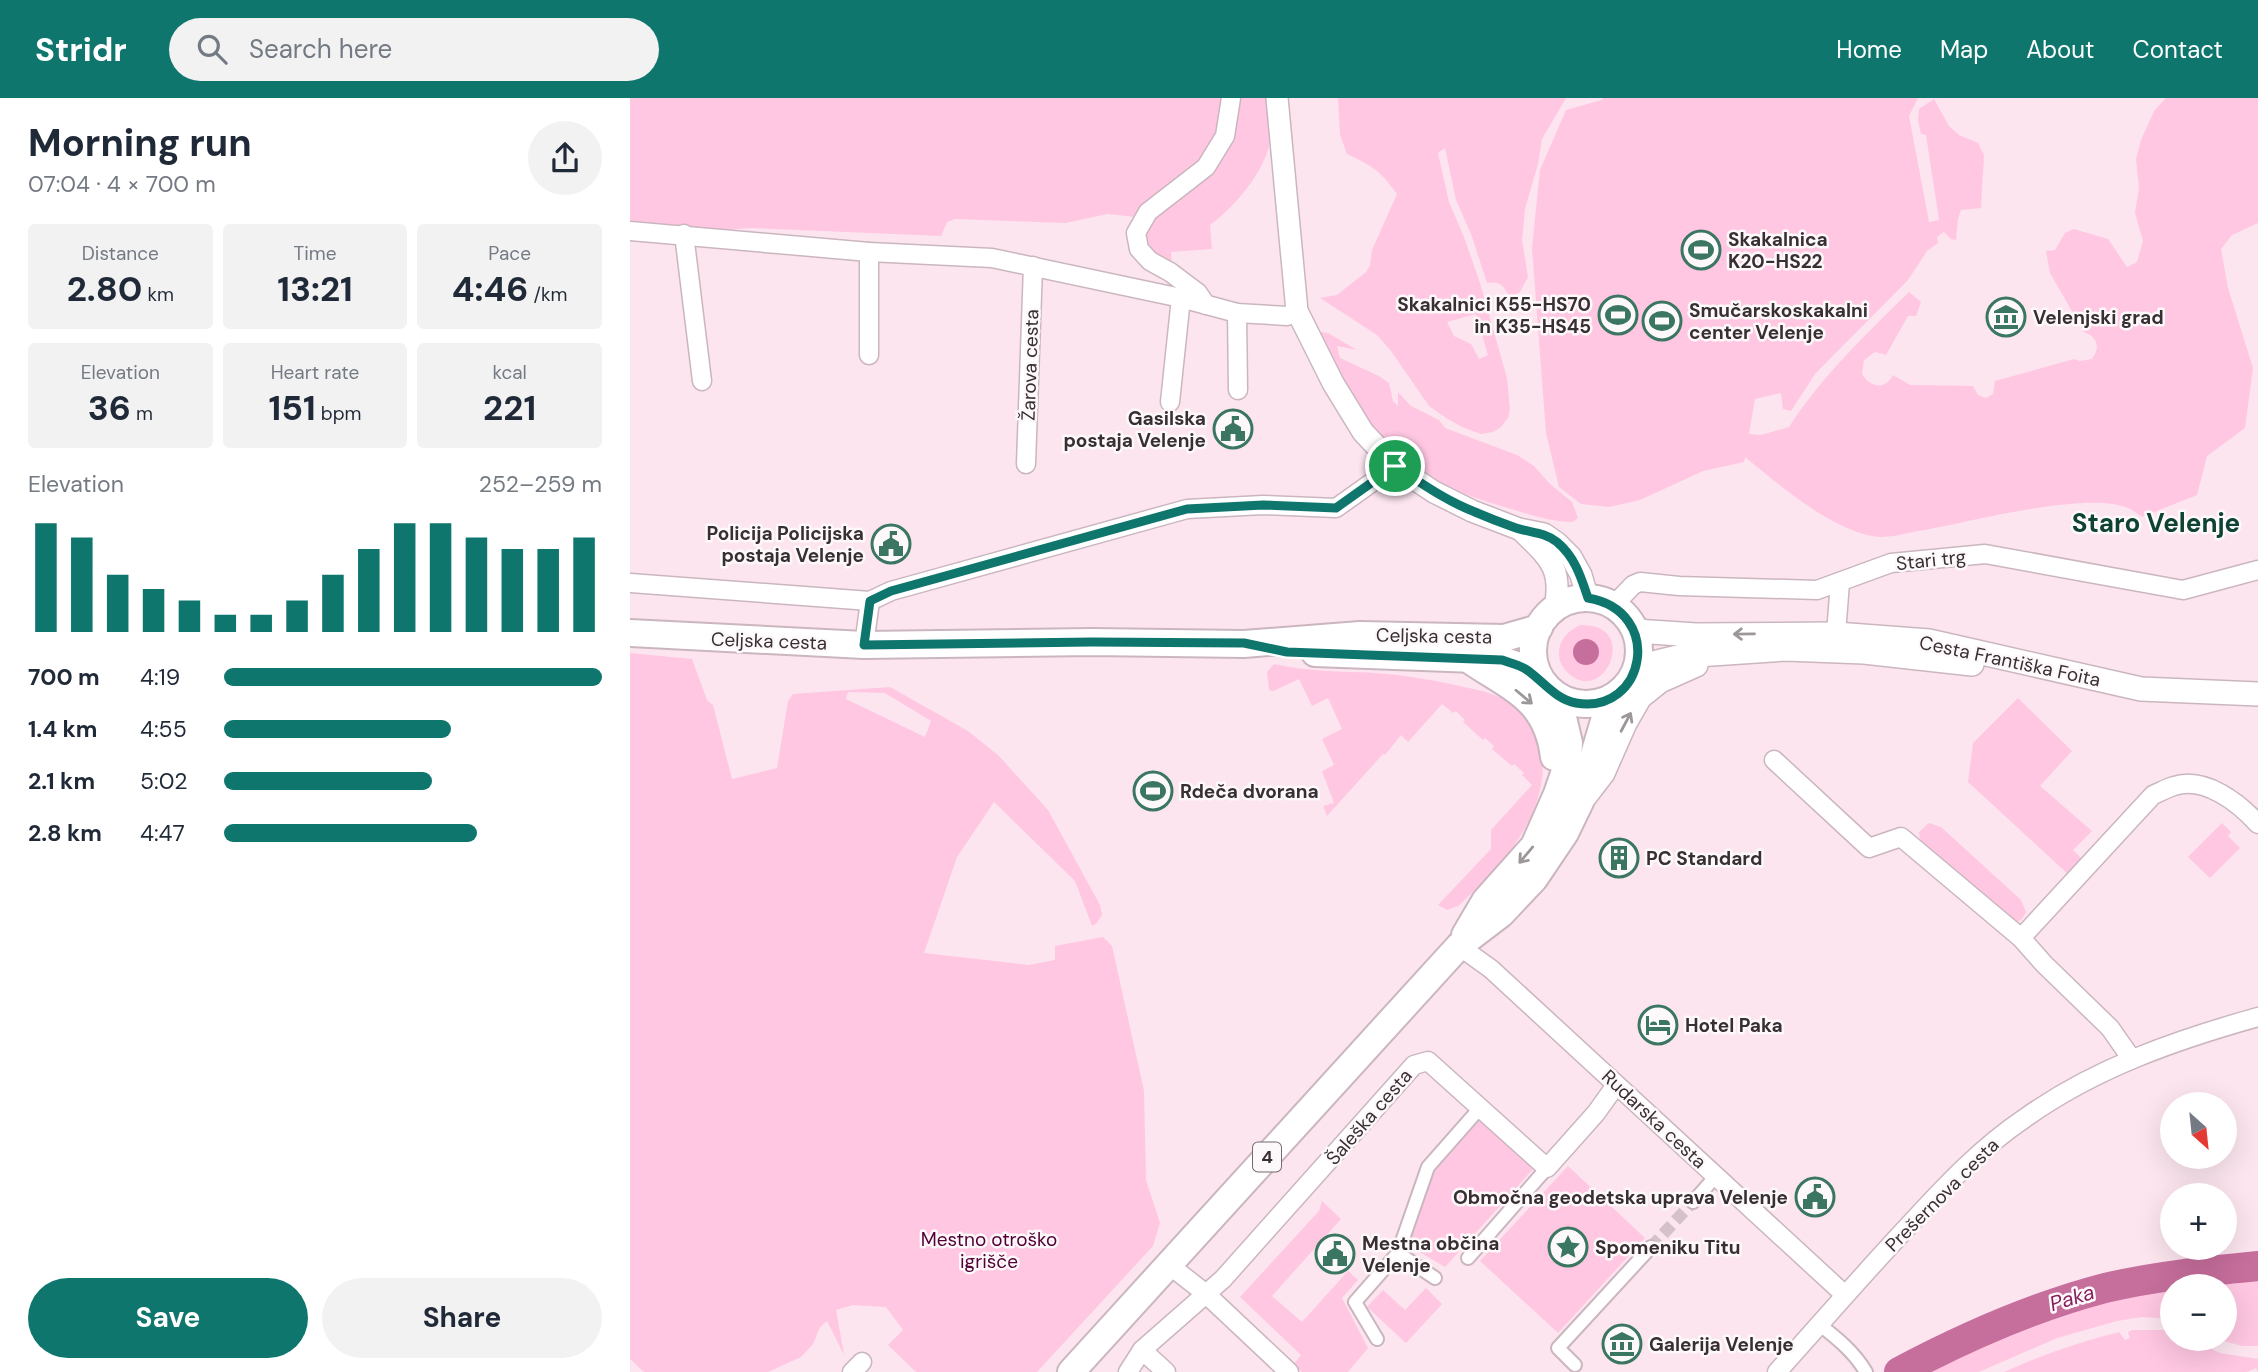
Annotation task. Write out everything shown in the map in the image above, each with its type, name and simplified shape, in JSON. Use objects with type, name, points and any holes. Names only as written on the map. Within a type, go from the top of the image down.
[{"type":"main road","points":[[1459,946],[1485,901],[1534,846],[1569,798],[1604,721],[1637,667],[1639,655],[1635,631],[1622,613],[1601,602],[1571,601],[1547,618],[1533,651],[1538,675],[1551,691],[1569,743],[1569,798]]},
{"type":"main road","name":"Celjska cesta","points":[[630,633],[864,645],[1244,643],[1360,635],[1504,638],[1547,618]]},
{"type":"main road","name":"Cesta Františka Foita","points":[[1635,631],[1696,635],[1836,634],[1930,641],[2141,689],[2258,694]]},
{"type":"main road","name":"Celjska cesta","points":[[1244,643],[1287,652],[1502,660],[1525,668],[1551,691]]},
{"type":"main road","name":"Cesta Františka Foita","points":[[1637,667],[1682,656],[1786,649],[1892,655],[1961,662],[2119,698],[2179,704],[2258,704]]},
{"type":"main road","name":"Cesta Františka Foita","points":[[1569,798],[1603,773],[1625,723],[1640,697],[1660,681],[1685,668],[1733,653]]},
{"type":"main road","name":"Celjska cesta","points":[[1468,659],[1516,690],[1536,707],[1548,727],[1569,798]]},
{"type":"main road","points":[[1551,691],[1573,703],[1589,704],[1606,701],[1620,692]]},
{"type":"main road","name":"4","points":[[1071,1372],[1459,946]]},
{"type":"street","points":[[1206,305],[1198,293],[1150,261],[1139,249],[1136,233],[1148,212],[1206,167],[1225,136],[1231,98]]},
{"type":"street","points":[[1278,98],[1297,311],[1333,383],[1363,432],[1395,466],[1434,492],[1472,511],[1519,529],[1544,534],[1557,542],[1571,557],[1601,602]]},
{"type":"street","points":[[630,231],[869,252],[992,258],[1181,298],[1237,313],[1287,316],[1297,311]]},
{"type":"street","points":[[684,234],[702,381]]},
{"type":"street","points":[[869,252],[869,355]]},
{"type":"street","name":"Žarova cesta","points":[[1026,464],[1033,266]]},
{"type":"street","points":[[1170,402],[1181,298]]},
{"type":"street","points":[[1237,313],[1238,390]]},
{"type":"street","points":[[630,583],[870,601],[891,591],[1187,509],[1263,505],[1336,508],[1395,466]]},
{"type":"street","points":[[1519,529],[1546,555],[1555,571],[1559,587],[1547,618]]},
{"type":"street","name":"Stari trg","points":[[1601,602],[1648,581],[1679,586],[1818,590],[1891,563],[1985,554],[2183,590],[2258,570]]},
{"type":"street","points":[[1836,634],[1840,582]]},
{"type":"street","points":[[864,645],[870,601]]},
{"type":"street","points":[[1774,760],[1869,848],[1901,837],[2021,938],[2110,1028],[2131,1058]]},
{"type":"street","points":[[2021,938],[2153,795],[2176,785],[2199,785],[2222,794],[2245,809],[2258,824]]},
{"type":"street","name":"Rudarska cesta","points":[[1459,946],[1490,969],[1845,1295]]},
{"type":"street","name":"Prešernova cesta","points":[[1777,1372],[1942,1190],[1984,1149],[2026,1117],[2131,1058],[2258,1017]]},
{"type":"street","name":"Šaleška cesta","points":[[1128,1372],[1142,1350],[1223,1279],[1414,1065],[1428,1061],[1547,1168]]},
{"type":"street","points":[[1468,1258],[1596,1113],[1616,1084]]},
{"type":"street","points":[[1377,1339],[1355,1302],[1398,1253],[1428,1167],[1480,1108]]},
{"type":"street","points":[[1693,1202],[1716,1176]]},
{"type":"street","points":[[1575,1365],[1558,1348],[1651,1247]]},
{"type":"street","points":[[1398,1253],[1435,1278]]},
{"type":"street","points":[[1169,1265],[1205,1293],[1289,1372]]},
{"type":"street","points":[[1819,1325],[1841,1342],[1858,1359],[1866,1372]]},
{"type":"street","points":[[1142,1350],[1166,1372]]},
{"type":"green space","points":[[630,98],[1226,98],[1223,119],[1206,157],[1135,217],[1108,214],[1065,223],[955,219],[947,222],[941,236],[752,228],[721,230],[630,222]]},
{"type":"green space","points":[[1236,98],[1269,98],[1271,133],[1267,153],[1243,193],[1210,225],[1212,249],[1171,252],[1172,269],[1149,250],[1142,228],[1186,192]]},
{"type":"green space","points":[[1338,98],[1566,98],[1542,139],[1525,209],[1522,240],[1528,277],[1520,292],[1514,295],[1508,294],[1500,284],[1487,283],[1471,234],[1456,200],[1445,148],[1438,153],[1449,202],[1480,283],[1507,378],[1510,410],[1508,418],[1493,432],[1481,434],[1462,427],[1429,406],[1377,335],[1320,298],[1337,295],[1366,272],[1370,266],[1372,250],[1397,194],[1375,170],[1347,154],[1340,135]],"holes":[[[1476,314],[1488,355],[1479,359],[1471,344],[1454,336],[1447,322]]]},
{"type":"green space","points":[[1603,98],[1918,98],[1909,116],[1929,222],[1939,220],[1926,135],[1921,134],[1918,120],[1919,109],[1934,99],[1949,126],[1959,135],[1978,143],[1984,155],[1981,208],[1961,210],[1956,240],[1944,232],[1937,237],[1938,243],[1927,251],[1908,280],[1815,374],[1791,411],[1783,409],[1781,393],[1755,399],[1749,434],[1761,435],[1789,427],[1830,373],[1909,292],[1921,302],[1916,316],[1908,316],[1886,355],[1875,352],[1864,360],[1862,374],[1873,384],[1882,385],[1893,375],[1910,385],[1973,386],[1978,395],[1986,398],[1993,394],[1995,381],[2074,359],[2092,359],[2096,343],[2084,332],[2050,273],[2046,251],[2055,250],[2065,233],[2074,229],[2108,239],[2127,267],[2137,262],[2143,241],[2135,213],[2139,188],[2136,159],[2154,111],[2166,98],[2258,98],[2258,223],[2232,235],[2221,249],[2228,288],[2253,368],[2245,428],[2207,456],[2197,495],[2142,517],[2128,508],[2109,503],[2056,505],[1881,537],[1864,534],[1827,518],[1791,494],[1745,457],[1744,462],[1703,471],[1640,500],[1609,507],[1581,504],[1559,487],[1546,433],[1532,248],[1540,170],[1566,110]]},
{"type":"green space","points":[[1320,332],[1328,333],[1357,350],[1337,346],[1340,358],[1389,383],[1393,401],[1398,406],[1398,392],[1411,406],[1439,420],[1445,428],[1517,455],[1534,466],[1572,502],[1578,518],[1573,522],[1565,522],[1526,514],[1465,494],[1422,472],[1390,445],[1360,410],[1336,370]]},
{"type":"green space","points":[[1581,625],[1599,628],[1609,636],[1613,648],[1604,672],[1594,680],[1582,681],[1568,673],[1560,659],[1563,639]]},
{"type":"green space","name":"Mestno otroško igrišče","points":[[630,653],[692,659],[707,700],[713,705],[732,779],[777,768],[788,701],[793,694],[890,687],[968,731],[998,755],[1048,810],[1100,905],[1102,915],[1092,926],[1075,881],[994,802],[957,857],[924,953],[1029,965],[1055,960],[1055,946],[1103,937],[1112,946],[1144,1091],[1146,1180],[1160,1223],[1153,1246],[1037,1372],[916,1372],[888,1345],[903,1330],[886,1307],[853,1305],[836,1310],[844,1355],[827,1321],[820,1327],[813,1344],[801,1357],[768,1372],[644,1372],[630,1359]],"holes":[[[848,692],[885,693],[931,721],[925,737],[846,699]]]},
{"type":"green space","points":[[1274,664],[1312,670],[1397,675],[1442,682],[1496,695],[1513,704],[1526,716],[1538,739],[1543,764],[1535,806],[1516,843],[1488,877],[1458,906],[1447,910],[1438,905],[1491,849],[1491,830],[1532,785],[1522,775],[1524,773],[1492,749],[1494,746],[1463,722],[1465,720],[1456,711],[1453,713],[1442,704],[1408,742],[1401,735],[1327,816],[1323,806],[1334,803],[1322,771],[1334,765],[1322,739],[1342,729],[1328,698],[1312,706],[1299,679],[1273,691],[1269,690],[1267,672]]},
{"type":"green space","points":[[2018,698],[2072,751],[2040,786],[2092,831],[2073,850],[2082,859],[2068,874],[1968,782],[1973,743]]},
{"type":"green space","points":[[1929,823],[1941,827],[2021,900],[2026,912],[2021,920],[2012,923],[1920,841],[1919,832]]},
{"type":"green space","points":[[2222,823],[2231,832],[2228,836],[2240,848],[2210,878],[2188,857]]},
{"type":"green space","points":[[1480,1120],[1534,1168],[1445,1267],[1408,1245],[1434,1172]]},
{"type":"green space","points":[[1568,1166],[1645,1238],[1558,1333],[1480,1261]]},
{"type":"green space","points":[[1322,1201],[1341,1219],[1272,1296],[1302,1322],[1348,1271],[1358,1280],[1342,1298],[1368,1348],[1348,1372],[1302,1372],[1294,1364],[1301,1355],[1240,1297],[1319,1211]]},
{"type":"green space","points":[[2258,1274],[2258,1346],[2237,1345],[2237,1276]]},
{"type":"green space","points":[[1426,1288],[1442,1304],[1406,1343],[1367,1307],[1383,1290],[1405,1310]]},
{"type":"green space","points":[[2160,1288],[2160,1318],[2142,1317],[2117,1321],[2057,1338],[1979,1372],[1903,1372],[2010,1327],[2018,1330],[2072,1304]]},
{"type":"green space","points":[[2160,1330],[2160,1351],[2216,1351],[2258,1359],[2258,1372],[2256,1368],[2247,1372],[2004,1372],[2061,1349],[2119,1332],[2125,1340],[2130,1338],[2128,1332]]},
{"type":"shaded area","points":[[1586,639],[1595,643],[1599,652],[1595,661],[1586,665],[1577,661],[1573,652],[1577,643]]},
{"type":"waterway","name":"Paka","points":[[1899,1372],[1999,1324],[2051,1304],[2105,1288],[2143,1280],[2258,1266]]},
{"type":"tunnel","points":[[1651,1247],[1693,1202]]},
{"type":"place","name":"Skakalnica K20-HS22","points":[[1701,250]]},
{"type":"place","name":"Skakalnici K55-HS70 in K35-HS45","points":[[1618,315]]},
{"type":"place","name":"Velenjski grad","points":[[2006,317]]},
{"type":"place","name":"Smučarskoskakalni center Velenje","points":[[1662,321]]},
{"type":"place","name":"Gasilska postaja Velenje","points":[[1233,429]]},
{"type":"place","name":"Policija Policijska postaja Velenje","points":[[891,544]]},
{"type":"place","name":"Rdeča dvorana","points":[[1153,791]]},
{"type":"place","name":"PC Standard","points":[[1619,858]]},
{"type":"place","name":"Hotel Paka","points":[[1658,1025]]},
{"type":"place","name":"Območna geodetska uprava Velenje","points":[[1815,1197]]},
{"type":"place","name":"Spomeniku Titu","points":[[1568,1247]]},
{"type":"place","name":"Mestna občina Velenje","points":[[1335,1254]]},
{"type":"place","name":"Galerija Velenje","points":[[1622,1344]]},
{"type":"district","name":"Staro Velenje","points":[[2156,523]]},
{"type":"route","points":[[1395,466],[1434,492],[1472,511],[1519,529],[1544,534],[1557,542],[1571,557],[1581,575],[1588,598],[1613,606],[1622,613],[1635,631],[1639,655],[1637,667],[1620,692],[1606,701],[1573,703],[1558,696],[1525,668],[1502,660],[1287,652],[1244,643],[864,645],[870,601],[891,591],[1187,509],[1263,505],[1336,508],[1395,466]]}]
